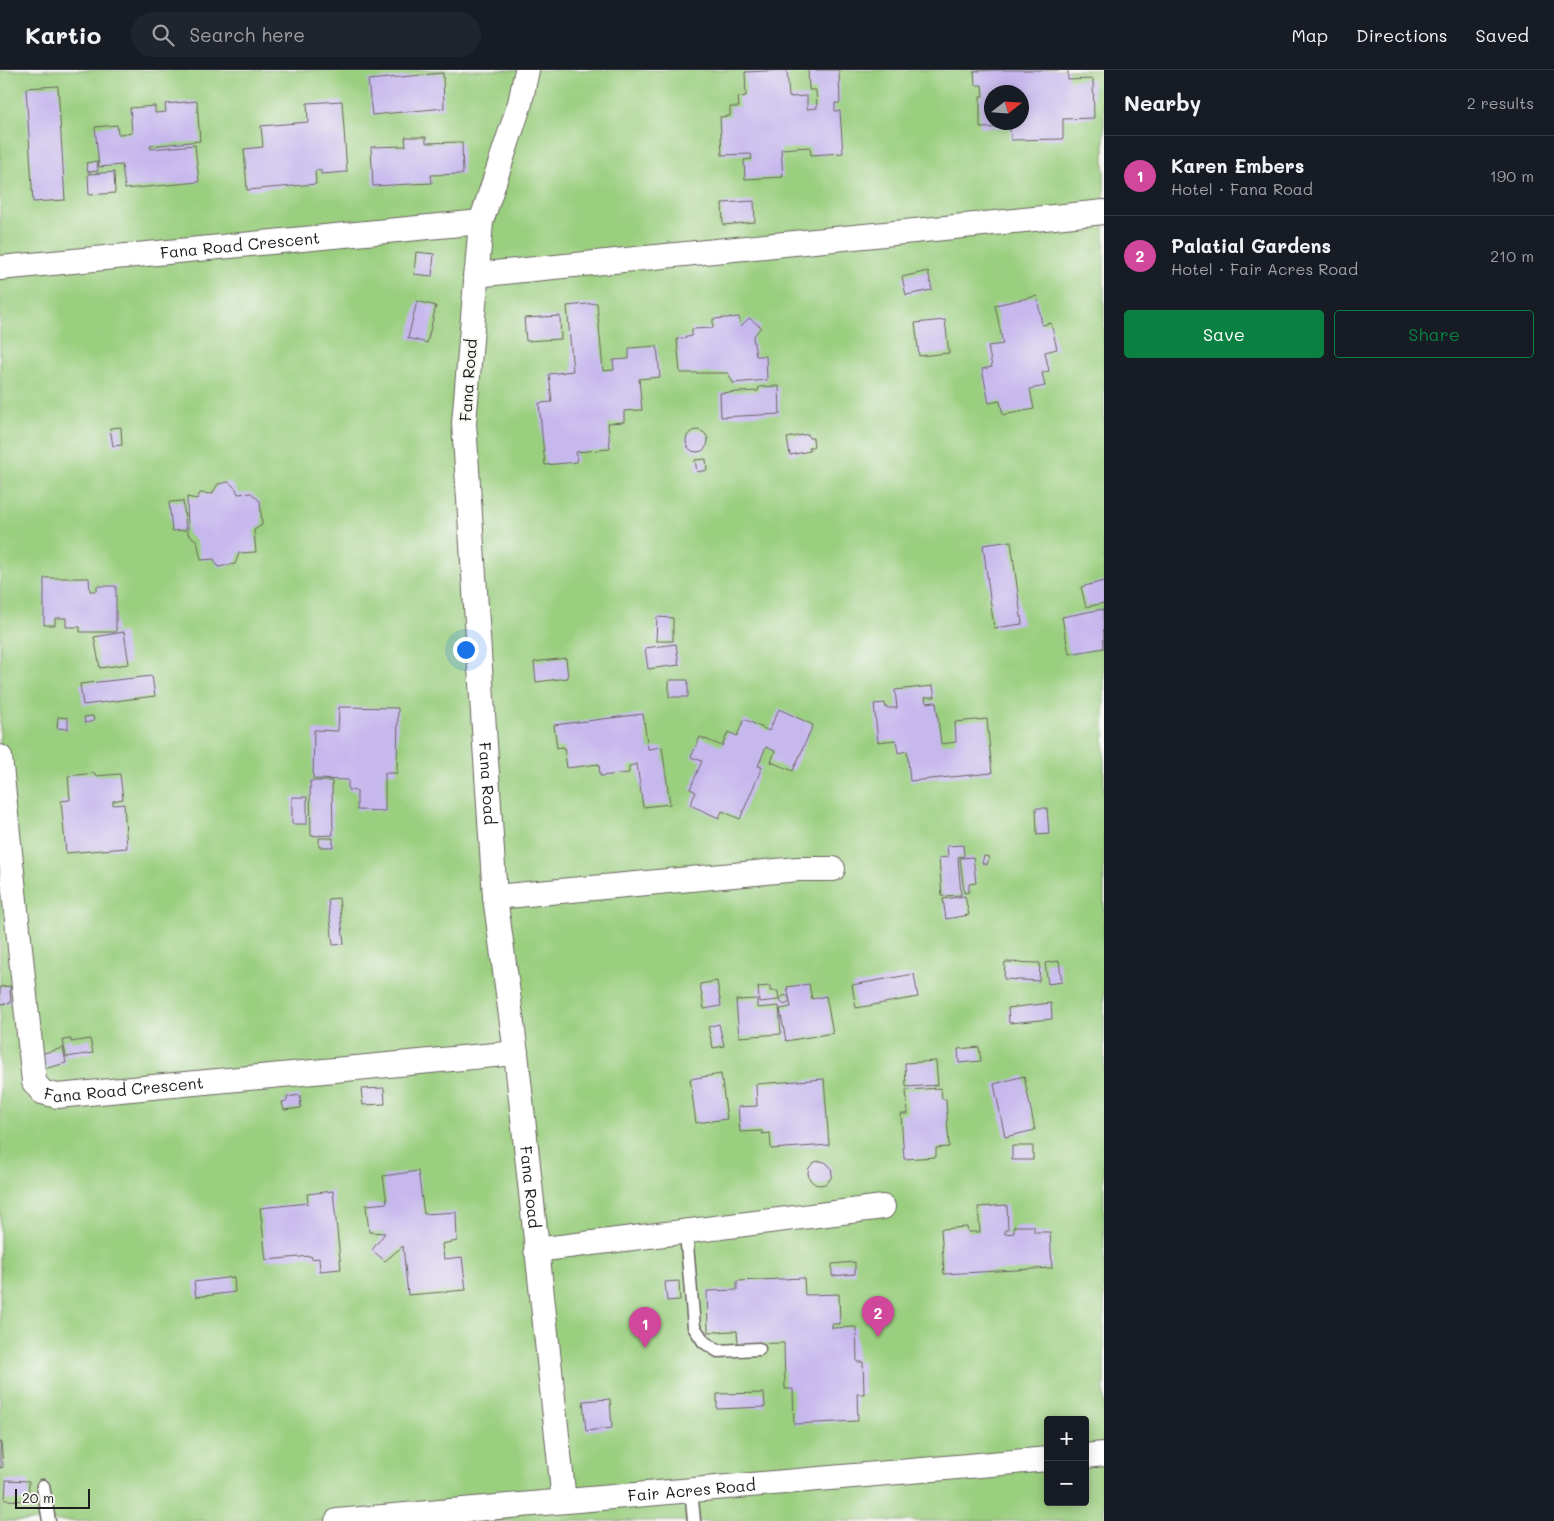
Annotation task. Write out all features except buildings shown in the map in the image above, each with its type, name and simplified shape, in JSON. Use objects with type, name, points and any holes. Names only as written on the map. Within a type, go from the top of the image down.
[{"type":"street","name":"Fana Road","points":[[527,70],[520,103],[482,222],[464,423],[495,896],[516,1054],[564,1501]]},
{"type":"street","points":[[476,275],[1104,212]]},
{"type":"street","name":"Fana Road Crescent","points":[[0,268],[482,222]]},
{"type":"street","name":"Fana Road Crescent","points":[[0,758],[34,1082],[42,1092],[57,1096],[516,1054]]},
{"type":"street","points":[[495,896],[798,869],[834,869]]},
{"type":"street","points":[[536,1250],[686,1233],[883,1207]]},
{"type":"street","points":[[1089,1456],[1104,1454]]},
{"type":"street","name":"Fair Acres Road","points":[[337,1521],[1044,1459]]},
{"type":"lane","points":[[686,1233],[694,1327],[704,1342],[718,1351],[759,1349]]},
{"type":"lane","points":[[43,1486],[49,1521]]},
{"type":"lane","points":[[691,1489],[694,1521]]},
{"type":"green space","points":[[0,70],[1104,70],[1104,1521],[0,1521]]},
{"type":"place","name":"Palatial Gardens","points":[[878,1337]]},
{"type":"place","name":"Karen Embers","points":[[645,1348]]}]
